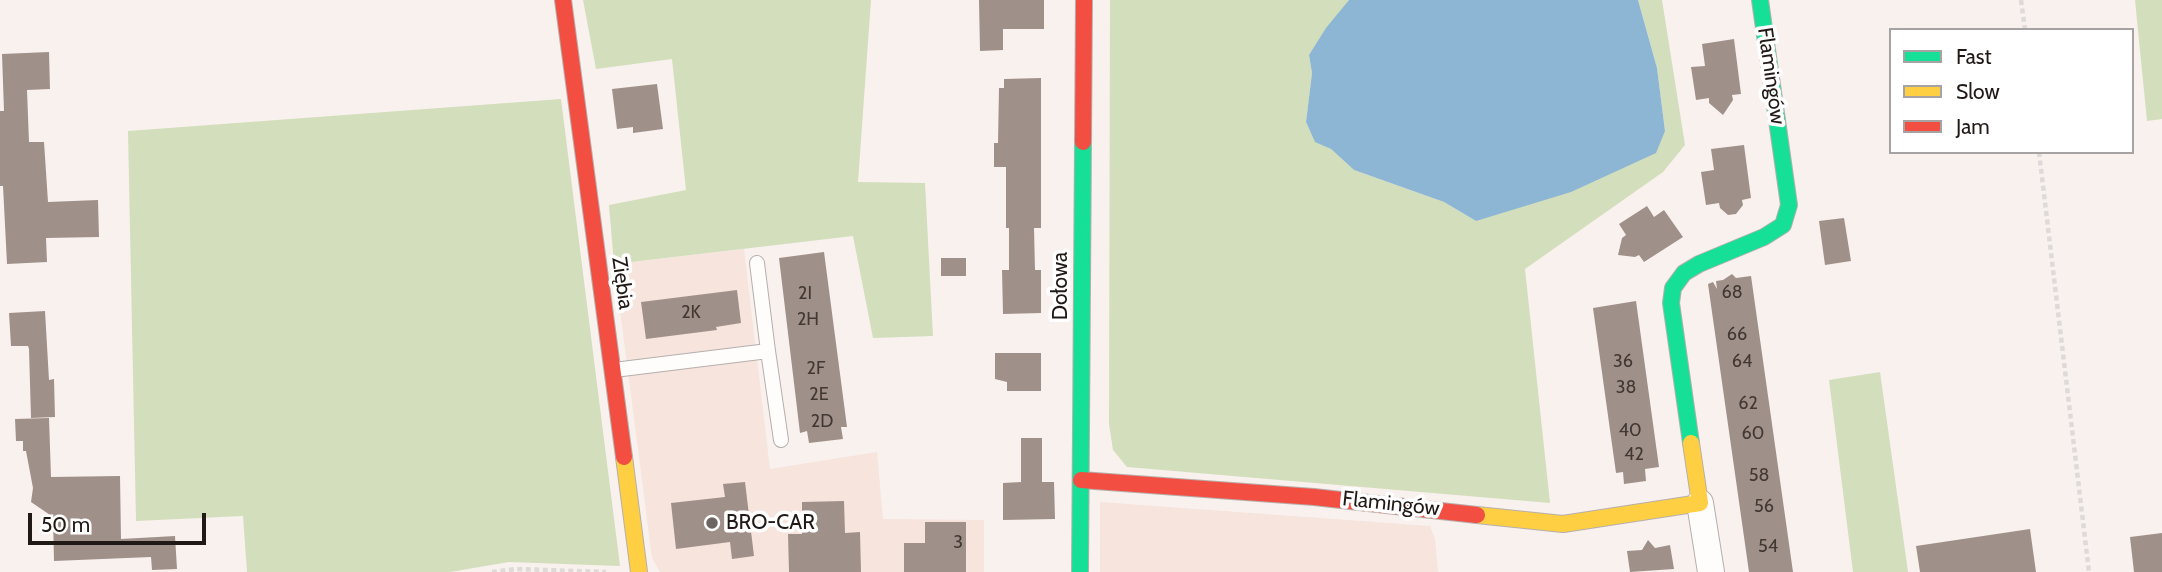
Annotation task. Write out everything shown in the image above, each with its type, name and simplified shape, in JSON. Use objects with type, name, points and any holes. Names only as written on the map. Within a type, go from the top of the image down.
[{"type":"street","name":"Ziębia","points":[[563,0],[639,572]]},
{"type":"street","name":"Dołowa","points":[[1080,572],[1084,0]]},
{"type":"street","name":"Flamingów","points":[[1711,572],[1671,303],[1674,288],[1684,273],[1764,237],[1783,225],[1789,205],[1760,0]]},
{"type":"street","name":"Flamingów","points":[[1081,480],[1314,497],[1563,524],[1700,503]]},
{"type":"lane","points":[[757,263],[781,440]]},
{"type":"lane","points":[[613,371],[768,351]]},
{"type":"path","points":[[2021,0],[2025,28]]},
{"type":"path","points":[[2039,154],[2088,572]]},
{"type":"path","points":[[492,572],[516,569],[606,572]]},
{"type":"shaded area","points":[[744,249],[770,469],[877,452],[883,519],[984,520],[984,572],[660,572],[652,558],[614,264]]},
{"type":"shaded area","points":[[1100,502],[1430,526],[1435,539],[1438,572],[1100,572]]},
{"type":"green space","points":[[583,0],[871,0],[858,182],[925,183],[933,336],[873,338],[853,236],[614,264],[609,205],[686,190],[672,59],[596,69]]},
{"type":"green space","points":[[1110,0],[1349,0],[1309,55],[1312,73],[1306,122],[1315,141],[1331,149],[1354,170],[1444,202],[1476,221],[1665,131],[1657,68],[1638,0],[1662,0],[1685,145],[1663,172],[1525,269],[1550,503],[1127,467],[1113,450],[1109,424]]},
{"type":"green space","points":[[2135,0],[2162,0],[2162,119],[2147,121]]},
{"type":"green space","points":[[561,99],[620,566],[509,562],[450,572],[247,572],[243,516],[136,521],[128,131]]},
{"type":"green space","points":[[1880,372],[1908,572],[1853,572],[1829,380]]},
{"type":"water","points":[[1349,0],[1638,0],[1657,68],[1665,131],[1656,153],[1571,192],[1476,221],[1444,202],[1354,170],[1331,149],[1315,142],[1306,122],[1312,73],[1309,55],[1326,28]]},
{"type":"building","points":[[979,0],[1044,0],[1044,29],[1003,29],[1003,50],[980,51]]},
{"type":"building","points":[[1734,39],[1741,94],[1732,95],[1733,100],[1723,115],[1709,103],[1709,98],[1696,100],[1691,67],[1705,66],[1702,44]]},
{"type":"building","points":[[49,52],[50,89],[27,90],[29,142],[44,142],[48,202],[98,200],[99,237],[46,238],[47,262],[7,264],[3,186],[0,186],[0,111],[4,111],[2,54]]},
{"type":"building","points":[[1041,78],[1041,228],[1034,228],[1035,270],[1041,270],[1041,313],[1003,314],[1002,270],[1009,270],[1009,228],[1006,228],[1006,167],[994,167],[994,143],[998,143],[999,88],[1004,88],[1004,79]]},
{"type":"building","points":[[657,84],[663,129],[633,133],[633,127],[617,129],[612,89]]},
{"type":"building","points":[[1744,145],[1751,198],[1742,200],[1743,205],[1736,214],[1728,215],[1720,208],[1719,203],[1706,205],[1701,172],[1714,170],[1711,149]]},
{"type":"building","points":[[1647,206],[1654,217],[1664,210],[1683,237],[1644,262],[1639,255],[1618,255],[1622,238],[1626,235],[1619,224]]},
{"type":"building","points":[[1844,218],[1851,261],[1825,265],[1819,221]]},
{"type":"building","points":[[824,252],[847,427],[841,427],[843,439],[809,443],[807,431],[800,433],[779,258]]},
{"type":"building","points":[[941,258],[966,258],[966,276],[941,276]]},
{"type":"building","points":[[1732,274],[1736,278],[1751,276],[1793,572],[1749,572],[1708,284],[1713,282],[1717,289],[1716,281]]},
{"type":"building","points":[[737,290],[741,323],[716,327],[717,330],[646,339],[641,302]]},
{"type":"building","points":[[1636,301],[1659,467],[1645,469],[1646,481],[1624,484],[1623,472],[1616,473],[1593,308]]},
{"type":"building","points":[[45,311],[49,380],[54,379],[55,417],[31,418],[29,349],[28,346],[11,346],[9,313]]},
{"type":"building","points":[[995,353],[1041,353],[1041,391],[1007,391],[1007,382],[995,379]]},
{"type":"building","points":[[49,418],[51,477],[120,476],[121,539],[175,536],[177,569],[152,570],[151,557],[54,561],[53,517],[31,502],[33,488],[26,451],[23,451],[23,441],[16,441],[15,419]]},
{"type":"building","points":[[1021,438],[1042,438],[1042,482],[1054,482],[1055,519],[1003,520],[1003,483],[1021,482]]},
{"type":"building","name":"BRO-CAR","points":[[745,482],[754,556],[732,559],[730,542],[676,549],[671,503],[725,497],[723,484]]},
{"type":"building","points":[[844,501],[845,533],[860,532],[861,572],[789,572],[788,534],[802,534],[802,502]]},
{"type":"building","points":[[925,522],[966,522],[966,572],[904,572],[904,543],[925,543]]},
{"type":"building","points":[[2030,529],[2036,572],[1920,572],[1916,546]]},
{"type":"building","points":[[2162,533],[2162,572],[2134,572],[2130,537]]},
{"type":"building","points":[[1648,540],[1655,548],[1670,545],[1674,569],[1630,572],[1627,551],[1642,550]]},
{"type":"traffic: fast","points":[[1691,443],[1671,303],[1673,288],[1684,273],[1699,264],[1764,237],[1783,225],[1789,205],[1760,0]]},
{"type":"traffic: fast","points":[[1080,572],[1083,142]]},
{"type":"traffic: slow","points":[[1477,515],[1563,524],[1700,503],[1691,443]]},
{"type":"traffic: slow","points":[[624,457],[639,572]]},
{"type":"traffic: jam","points":[[563,0],[624,457]]},
{"type":"traffic: jam","points":[[1083,142],[1084,0]]},
{"type":"traffic: jam","points":[[1081,480],[1314,497],[1477,515]]},
{"type":"place","name":"BRO-CAR","points":[[712,523]]}]
